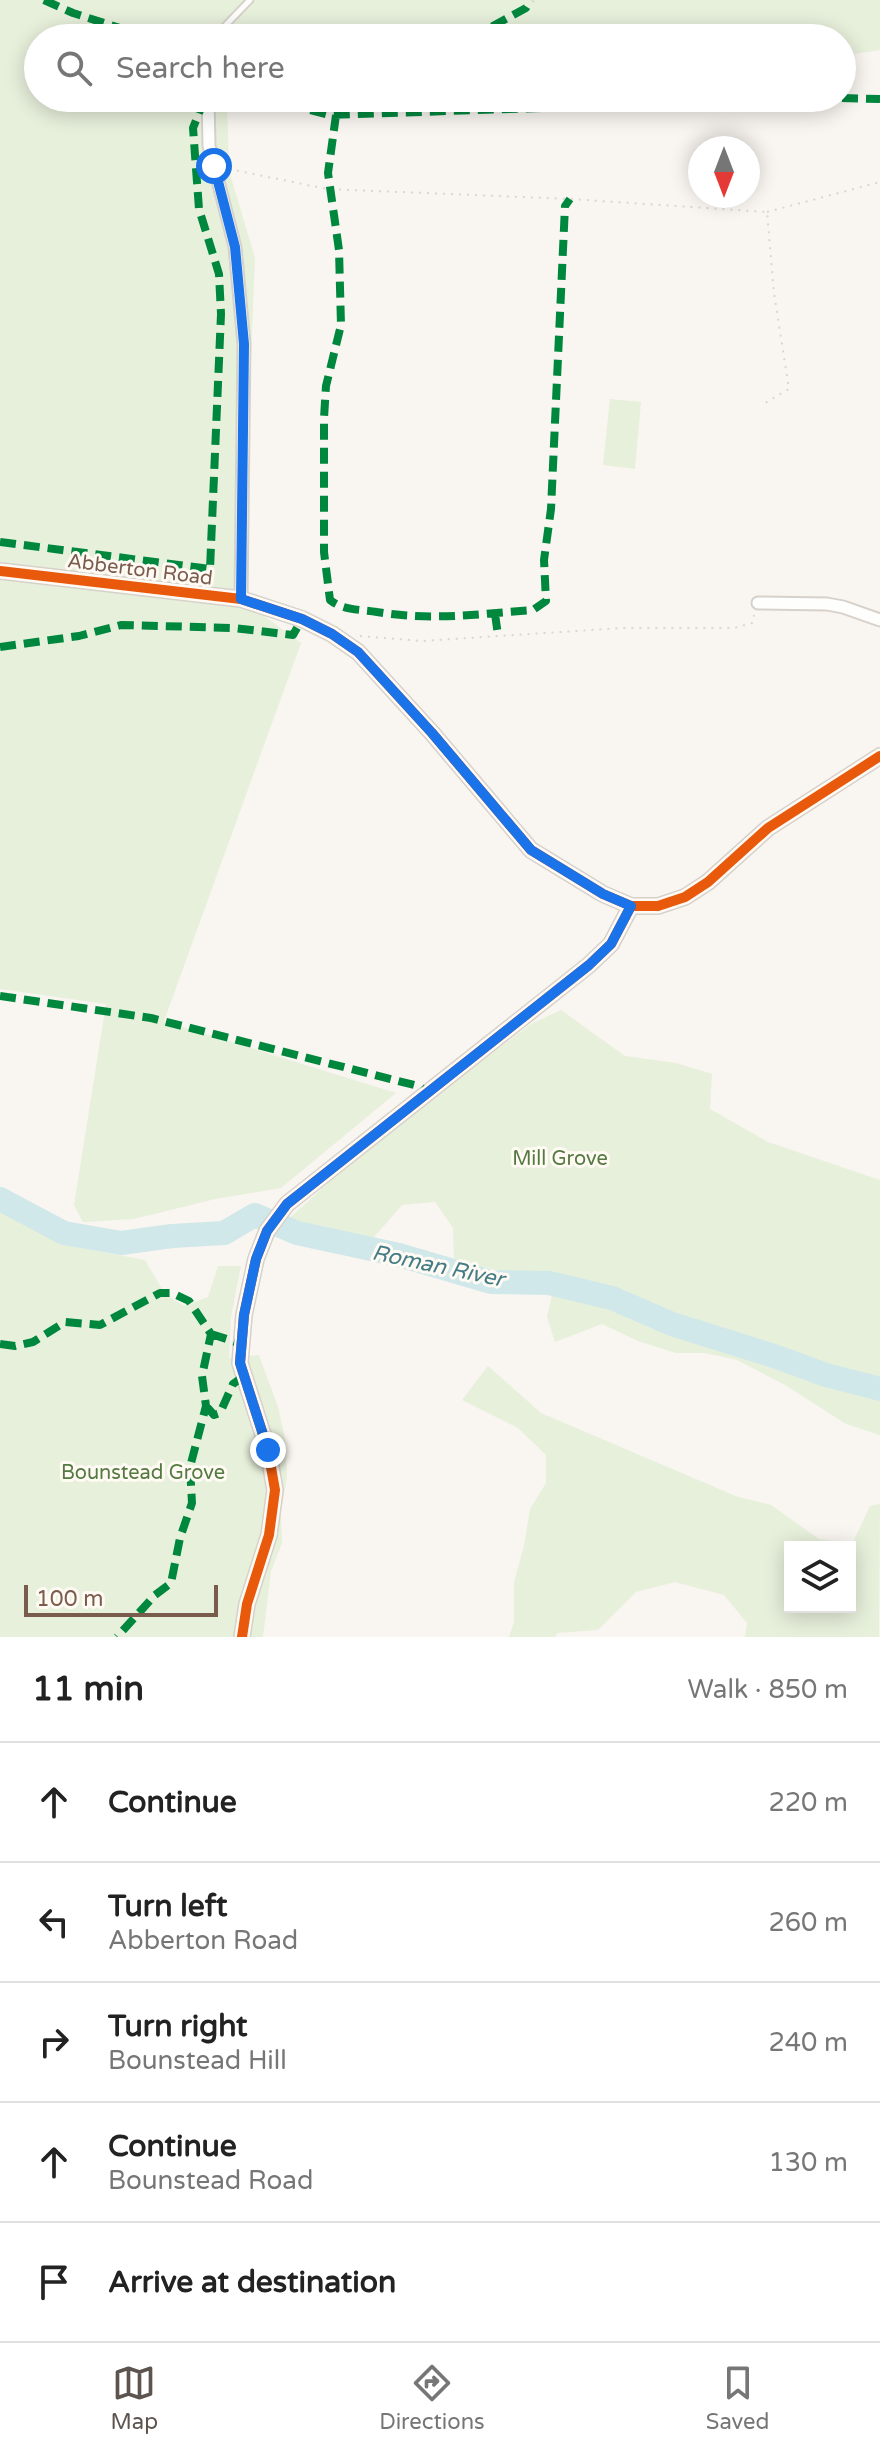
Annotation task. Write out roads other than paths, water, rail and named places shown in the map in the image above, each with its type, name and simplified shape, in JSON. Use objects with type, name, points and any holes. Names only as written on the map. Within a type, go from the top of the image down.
[{"type":"street","points":[[208,112],[209,146],[235,247],[244,344],[241,599]]},
{"type":"street","name":"Abberton Road","points":[[0,571],[241,599],[302,619],[332,634],[358,652],[432,733],[531,850],[603,894],[631,906]]},
{"type":"street","points":[[758,603],[827,604],[880,620]]},
{"type":"street","points":[[242,1637],[247,1604],[269,1535],[275,1490],[268,1450],[240,1363],[244,1315],[256,1259],[267,1231],[287,1204],[589,965],[611,944],[631,906],[658,906],[685,897],[708,882],[768,828],[880,756]]},
{"type":"lane","points":[[227,24],[250,0]]},
{"type":"waterway","name":"Roman River","points":[[0,1199],[64,1233],[121,1243],[224,1233],[255,1215],[297,1233],[399,1255],[491,1282],[549,1283],[612,1298],[672,1324],[826,1375],[880,1389]]},
{"type":"park label","name":"Mill Grove","points":[[560,1159]]},
{"type":"park label","name":"Bounstead Grove","points":[[143,1473]]}]
